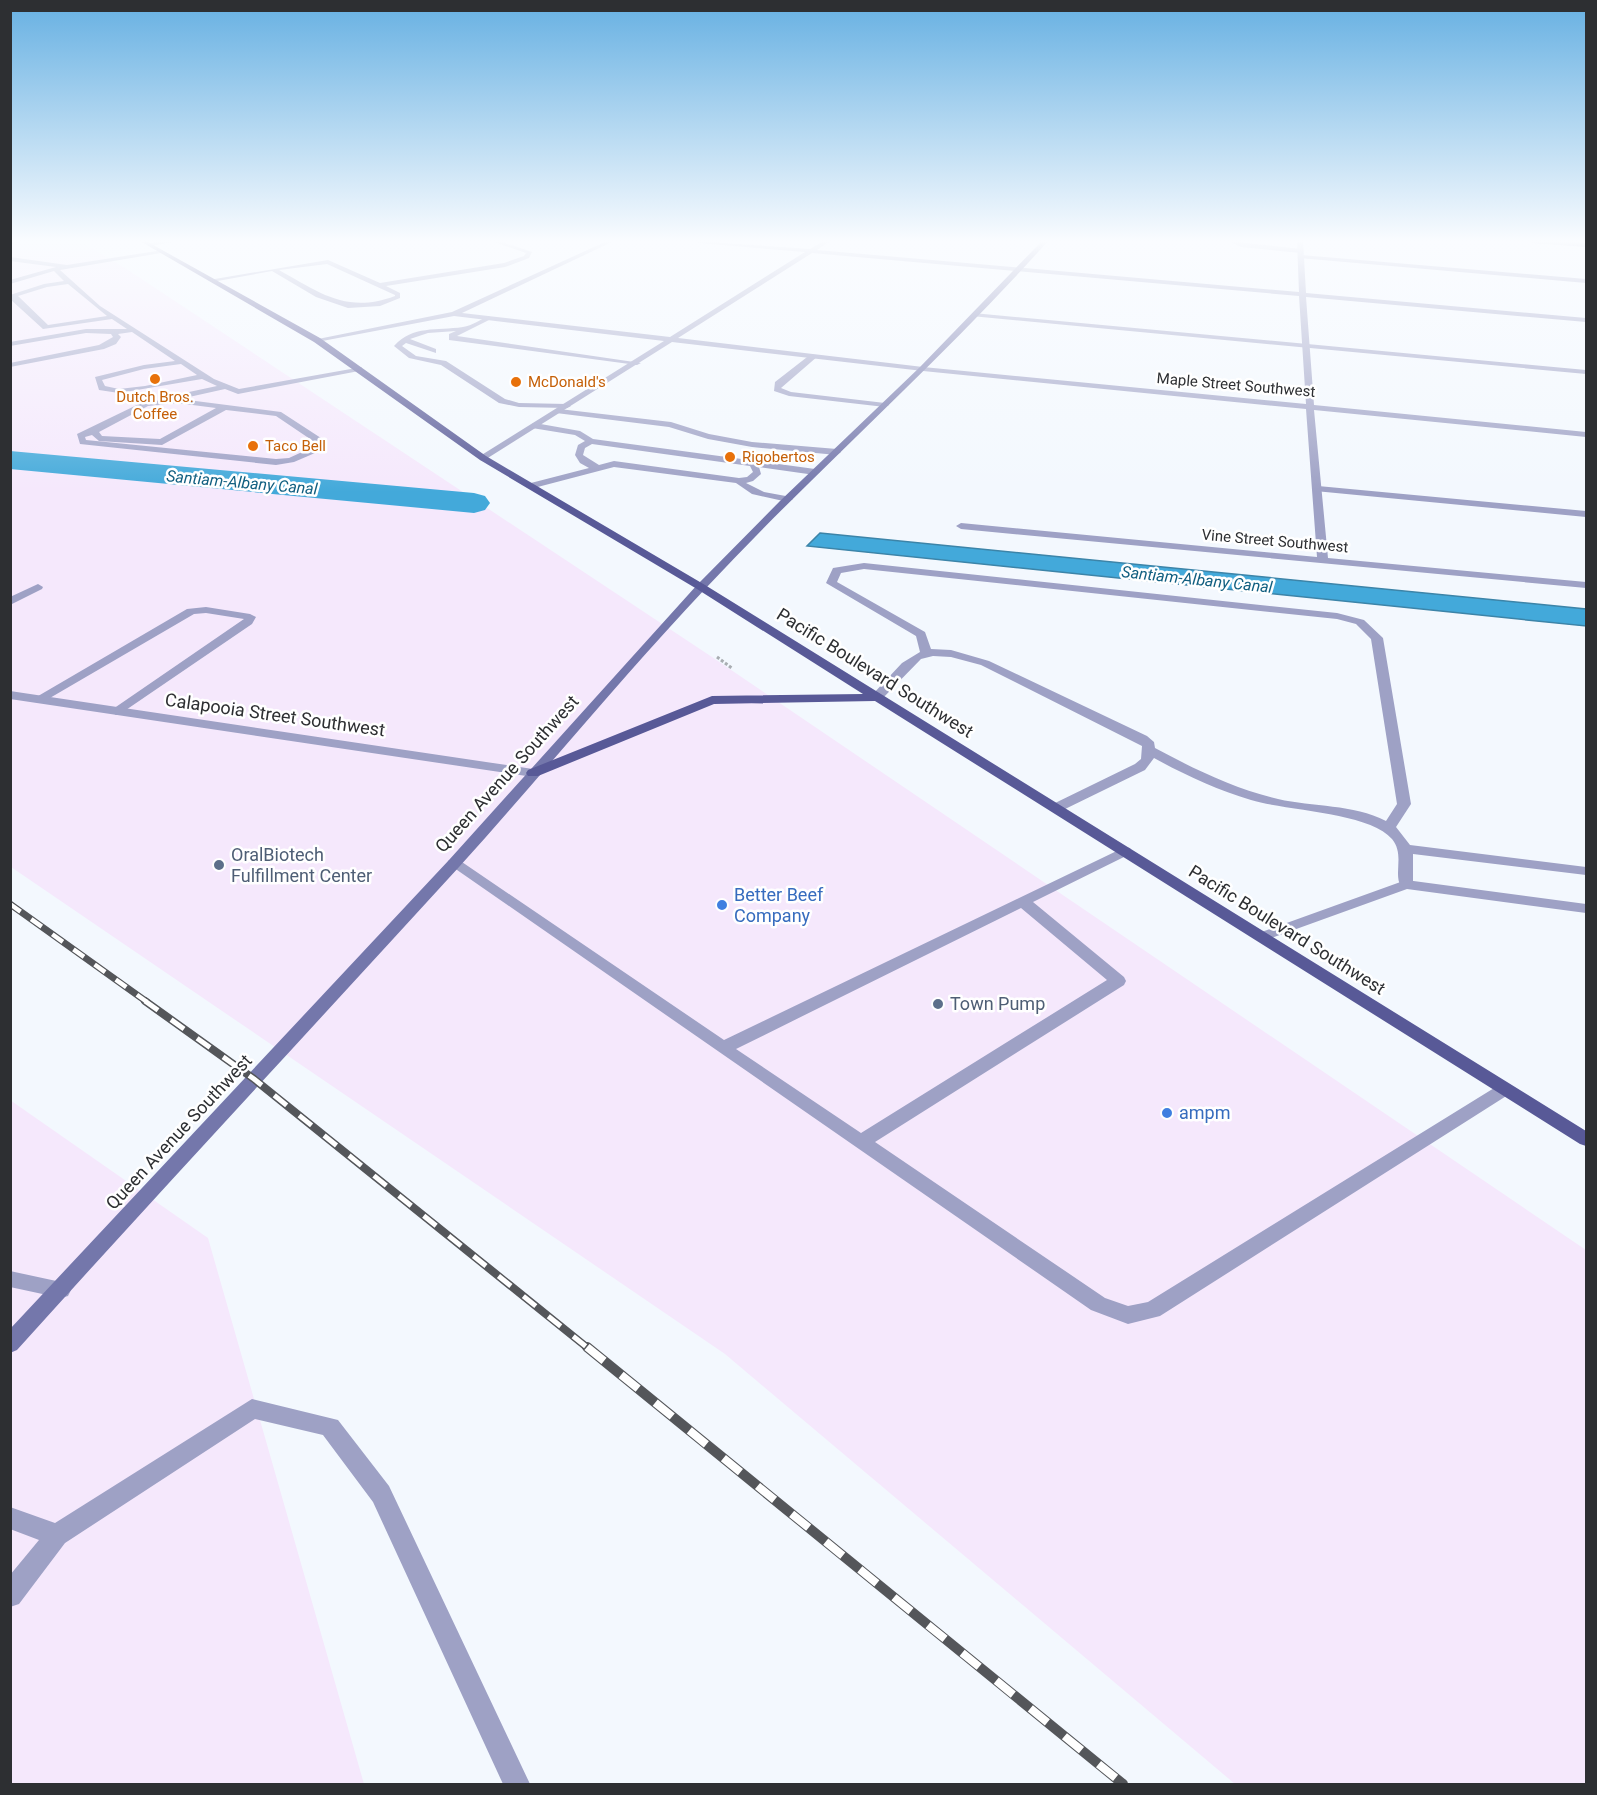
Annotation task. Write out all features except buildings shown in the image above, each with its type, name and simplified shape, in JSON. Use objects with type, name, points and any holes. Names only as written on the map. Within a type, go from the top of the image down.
[{"type":"main road","name":"Pacific Boulevard Southwest","points":[[290,325],[359,369],[483,458],[701,587],[1587,1139]]},
{"type":"main road","name":"Queen Avenue Southwest","points":[[10,1344],[181,1156],[454,863],[701,587],[815,472],[923,369],[964,325]]},
{"type":"main road","points":[[533,773],[712,700],[877,697]]},
{"type":"street","points":[[44,325],[46,327],[61,325]]},
{"type":"street","points":[[125,325],[203,376],[238,392],[359,369]]},
{"type":"street","points":[[317,340],[397,325]]},
{"type":"street","points":[[475,325],[452,338],[637,363]]},
{"type":"street","name":"Maple Street Southwest","points":[[546,325],[923,369],[1587,434]]},
{"type":"street","points":[[483,458],[697,325]]},
{"type":"street","points":[[1078,325],[1587,372]]},
{"type":"street","points":[[1304,325],[1323,561]]},
{"type":"street","points":[[466,329],[426,332],[403,339],[398,346],[415,357],[443,363],[502,401],[671,425],[686,432],[732,440],[837,452]]},
{"type":"street","points":[[10,360],[133,330]]},
{"type":"street","points":[[10,344],[90,331],[115,336]]},
{"type":"street","points":[[10,365],[101,347],[115,336]]},
{"type":"street","points":[[403,339],[441,355],[443,363]]},
{"type":"street","points":[[814,356],[778,384],[777,389],[789,394],[885,405]]},
{"type":"street","points":[[182,362],[144,367],[98,379],[102,388],[119,391],[203,376]]},
{"type":"street","points":[[157,403],[225,387]]},
{"type":"street","points":[[94,431],[99,438],[162,442],[225,407],[177,402],[146,404],[80,436],[83,442],[276,462],[291,460],[319,448],[321,442],[278,414],[223,407],[238,392]]},
{"type":"street","points":[[535,426],[577,433],[591,441],[754,466],[815,472]]},
{"type":"street","points":[[591,441],[581,447],[579,455],[583,461],[597,468]]},
{"type":"street","points":[[530,486],[597,468],[629,465],[739,481],[750,479],[758,472],[754,466]]},
{"type":"street","points":[[739,481],[745,488],[756,493],[788,499]]},
{"type":"street","points":[[1318,489],[1587,513]]},
{"type":"street","name":"Vine Street Southwest","points":[[961,526],[1587,585]]},
{"type":"street","points":[[926,654],[921,634],[831,584],[837,570],[864,566],[1337,616],[1360,622],[1377,638],[1404,804],[1388,828]]},
{"type":"street","points":[[10,602],[38,587]]},
{"type":"street","points":[[39,699],[191,611],[206,610],[250,617],[248,622],[116,711]]},
{"type":"street","points":[[877,697],[917,657],[926,654],[960,655],[985,663],[1142,739],[1150,751],[1225,789],[1274,803],[1372,820],[1388,828],[1401,840],[1405,849],[1408,859],[1406,885]]},
{"type":"street","name":"Calapooia Street Southwest","points":[[10,695],[533,773]]},
{"type":"street","points":[[1056,808],[1140,767],[1147,760],[1150,751]]},
{"type":"street","points":[[1405,849],[1587,871]]},
{"type":"street","points":[[723,1048],[1125,851]]},
{"type":"street","points":[[454,863],[1098,1304],[1128,1315],[1153,1310],[1505,1089]]},
{"type":"street","points":[[1261,937],[1406,885],[1587,909]]},
{"type":"street","points":[[861,1142],[1118,981],[1022,901]]},
{"type":"street","points":[[10,1279],[61,1290]]},
{"type":"street","points":[[10,1595],[57,1535],[252,1409],[330,1427],[381,1494],[517,1785]]},
{"type":"street","points":[[10,1518],[57,1535]]},
{"type":"shaded area","points":[[11,325],[211,325],[712,657],[1586,1250],[1586,1784],[1235,1784],[725,1354],[11,867]]},
{"type":"shaded area","points":[[10,1100],[208,1238],[364,1784],[11,1784]]},
{"type":"water","points":[[820,533],[1586,609],[1586,626],[807,546]]},
{"type":"waterway","name":"Santiam-Albany Canal","points":[[10,460],[474,503]]},
{"type":"railway","points":[[10,904],[147,1002]]},
{"type":"railway","points":[[145,1001],[254,1079],[589,1349]]},
{"type":"railway","points":[[587,1347],[1123,1784]]},
{"type":"place","name":"Dutch Bros. Coffee","points":[[155,379]]},
{"type":"place","name":"McDonald's","points":[[516,382]]},
{"type":"place","name":"Taco Bell","points":[[253,446]]},
{"type":"place","name":"Rigobertos","points":[[730,457]]},
{"type":"place","name":"OralBiotech Fulfillment Center","points":[[219,865]]},
{"type":"place","name":"Better Beef Company","points":[[722,905]]},
{"type":"place","name":"Town Pump","points":[[938,1004]]},
{"type":"place","name":"ampm","points":[[1167,1113]]}]
